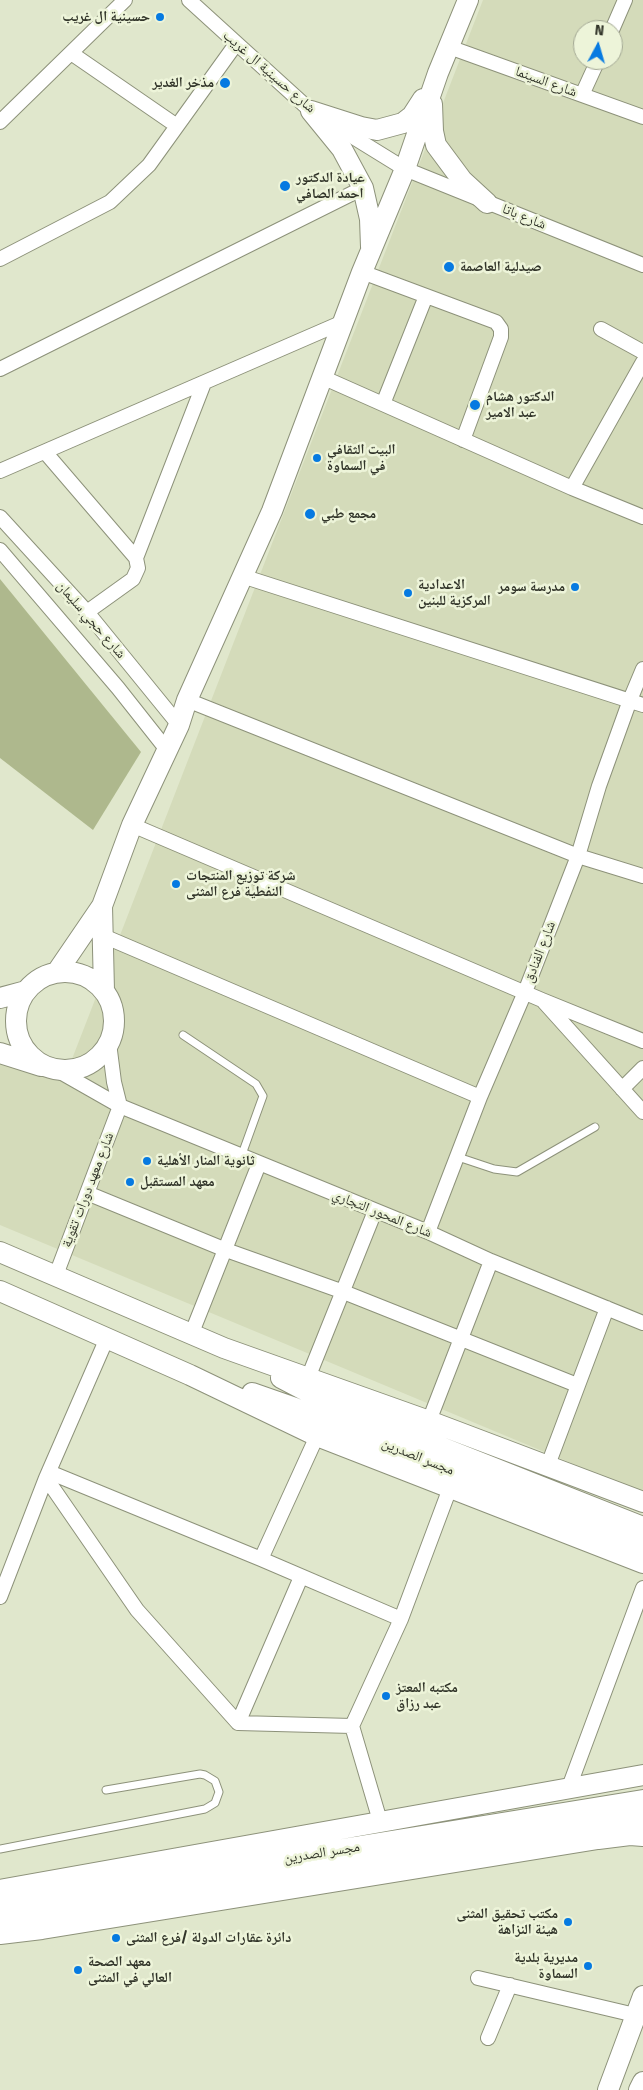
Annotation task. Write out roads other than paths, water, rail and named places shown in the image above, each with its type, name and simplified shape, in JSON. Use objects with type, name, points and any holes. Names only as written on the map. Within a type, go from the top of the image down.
[{"type":"main road","points":[[57,972],[102,906],[132,825],[166,750],[180,725],[187,700],[272,511],[362,272],[405,169],[438,73],[468,0]]},
{"type":"main road","points":[[311,111],[361,127],[377,130],[392,127],[403,123],[412,116],[438,73]]},
{"type":"main road","points":[[438,73],[432,106],[433,131],[436,145],[462,180],[487,203]]},
{"type":"main road","points":[[311,111],[342,149],[363,188],[370,219],[371,254]]},
{"type":"main road","points":[[102,906],[101,935],[104,991]]},
{"type":"main road","points":[[0,1053],[48,1067],[74,1069],[88,1064],[100,1055],[110,1043],[114,1025],[112,1007],[104,991],[91,979],[75,973],[57,972],[40,978],[26,990],[18,1005],[16,1021],[18,1037],[26,1051],[48,1067]]},
{"type":"main road","points":[[0,998],[26,990]]},
{"type":"main road","points":[[0,1252],[56,1274],[224,1348],[429,1421],[643,1502]]},
{"type":"main road","name":"مجسر الصدرين","points":[[0,1291],[190,1375],[273,1400],[643,1546]]},
{"type":"main road","name":"مجسر الصدرين","points":[[224,1348],[267,1369],[295,1387],[319,1418],[643,1527]]},
{"type":"main road","points":[[319,1418],[450,1488],[643,1563]]},
{"type":"main road","points":[[0,1890],[380,1821],[643,1776]]},
{"type":"main road","name":"مجسر الصدرين","points":[[0,1905],[643,1800]]},
{"type":"main road","name":"مجسر الصدرين","points":[[0,1921],[643,1816]]},
{"type":"main road","points":[[0,1934],[42,1929],[598,1839],[630,1835],[643,1836]]},
{"type":"main road","points":[[608,2090],[643,1996]]},
{"type":"main road","points":[[640,2090],[643,2082]]},
{"type":"street","points":[[0,122],[125,0]]},
{"type":"street","name":"شارع حسينية ال غريب","points":[[189,0],[311,111],[405,169]]},
{"type":"street","points":[[617,20],[626,0]]},
{"type":"street","points":[[0,260],[110,202],[149,165],[236,44]]},
{"type":"street","name":"شارع السينما","points":[[449,47],[643,117]]},
{"type":"street","points":[[71,53],[178,126]]},
{"type":"street","points":[[582,95],[593,70]]},
{"type":"street","name":"شارع باتا","points":[[405,169],[643,265]]},
{"type":"street","points":[[0,369],[363,188]]},
{"type":"street","points":[[362,272],[496,322],[501,329],[502,337],[463,440]]},
{"type":"street","points":[[383,404],[426,296]]},
{"type":"street","points":[[0,471],[343,322]]},
{"type":"street","points":[[601,329],[643,352]]},
{"type":"street","points":[[572,488],[643,362]]},
{"type":"street","points":[[322,377],[572,488],[643,517]]},
{"type":"street","points":[[136,558],[204,383]]},
{"type":"street","points":[[46,452],[136,558],[138,568],[133,579],[87,612]]},
{"type":"street","name":"شارع حجي سليمان","points":[[0,517],[87,612],[180,725]]},
{"type":"street","name":"شارع حجي سليمان","points":[[0,550],[118,688],[166,750]]},
{"type":"street","points":[[242,576],[643,705]]},
{"type":"street","name":"شارع الفنادق","points":[[428,1232],[480,1097],[525,992],[578,856],[599,786],[643,669]]},
{"type":"street","points":[[187,700],[578,856],[643,876]]},
{"type":"street","points":[[132,825],[542,1000],[643,1041]]},
{"type":"street","points":[[101,935],[480,1097]]},
{"type":"street","points":[[542,1000],[643,1112]]},
{"type":"street","points":[[110,1043],[114,1082],[120,1106]]},
{"type":"street","name":"شارع المحور التجاري","points":[[48,1067],[120,1106],[428,1232],[491,1261],[643,1323]]},
{"type":"street","points":[[622,1089],[643,1068]]},
{"type":"street","name":"شارع معهد دورات تقوية","points":[[56,1274],[120,1106]]},
{"type":"street","points":[[191,1335],[226,1250],[258,1164]]},
{"type":"street","points":[[87,1193],[226,1250],[341,1291],[577,1385]]},
{"type":"street","points":[[308,1378],[341,1291],[375,1211]]},
{"type":"street","points":[[429,1421],[491,1261]]},
{"type":"street","points":[[548,1465],[607,1308]]},
{"type":"street","points":[[0,1597],[48,1475],[107,1338]]},
{"type":"street","points":[[261,1559],[319,1418]]},
{"type":"street","points":[[48,1475],[261,1559],[401,1619]]},
{"type":"street","points":[[48,1475],[137,1610],[238,1723],[352,1726]]},
{"type":"street","points":[[380,1821],[352,1726],[401,1619],[450,1488]]},
{"type":"street","points":[[238,1723],[301,1577]]},
{"type":"street","points":[[568,1790],[643,1588]]},
{"type":"street","points":[[478,1978],[635,2015]]},
{"type":"street","points":[[488,2038],[510,1986]]},
{"type":"lane","points":[[183,1035],[256,1084],[263,1096],[260,1109],[241,1157]]},
{"type":"lane","points":[[458,1157],[494,1168],[517,1172],[595,1128]]},
{"type":"lane","points":[[0,1849],[205,1809],[215,1803],[219,1792],[215,1781],[200,1774],[106,1790]]},
{"type":"lane","points":[[0,1942],[42,1929]]},
{"type":"place","name":"حسينية ال غريب","points":[[160,17]]},
{"type":"place","name":"مذخر الغدير","points":[[225,83]]},
{"type":"place","name":"عيادة الدكتور احمد الصافي","points":[[285,186]]},
{"type":"place","name":"صيدلية العاصمة","points":[[449,267]]},
{"type":"place","name":"الدكتور هشام عبد الامير","points":[[475,405]]},
{"type":"place","name":"البيت الثقافي في السماوة","points":[[317,458]]},
{"type":"place","name":"مجمع طبي","points":[[310,514]]},
{"type":"place","name":"مدرسة سومر","points":[[575,587]]},
{"type":"place","name":"الاعدادية المركزية للبنين","points":[[408,593]]},
{"type":"place","name":"شركة توزيع المنتجات النفطية فرع المثنى","points":[[176,884]]},
{"type":"place","name":"ثانوية المنار الأهلية","points":[[147,1161]]},
{"type":"place","name":"معهد المستقبل","points":[[130,1182]]},
{"type":"place","name":"مكتبه المعتز عبد رزاق","points":[[386,1696]]},
{"type":"place","name":"مكتب تحقيق المثنى هيئة النزاهة","points":[[568,1922]]},
{"type":"place","name":"دائرة عقارات الدولة /فرع المثنى","points":[[116,1938]]},
{"type":"place","name":"مديرية بلدية السماوة","points":[[588,1966]]},
{"type":"place","name":"معهد الصحة العالي في المثنى","points":[[78,1970]]}]
